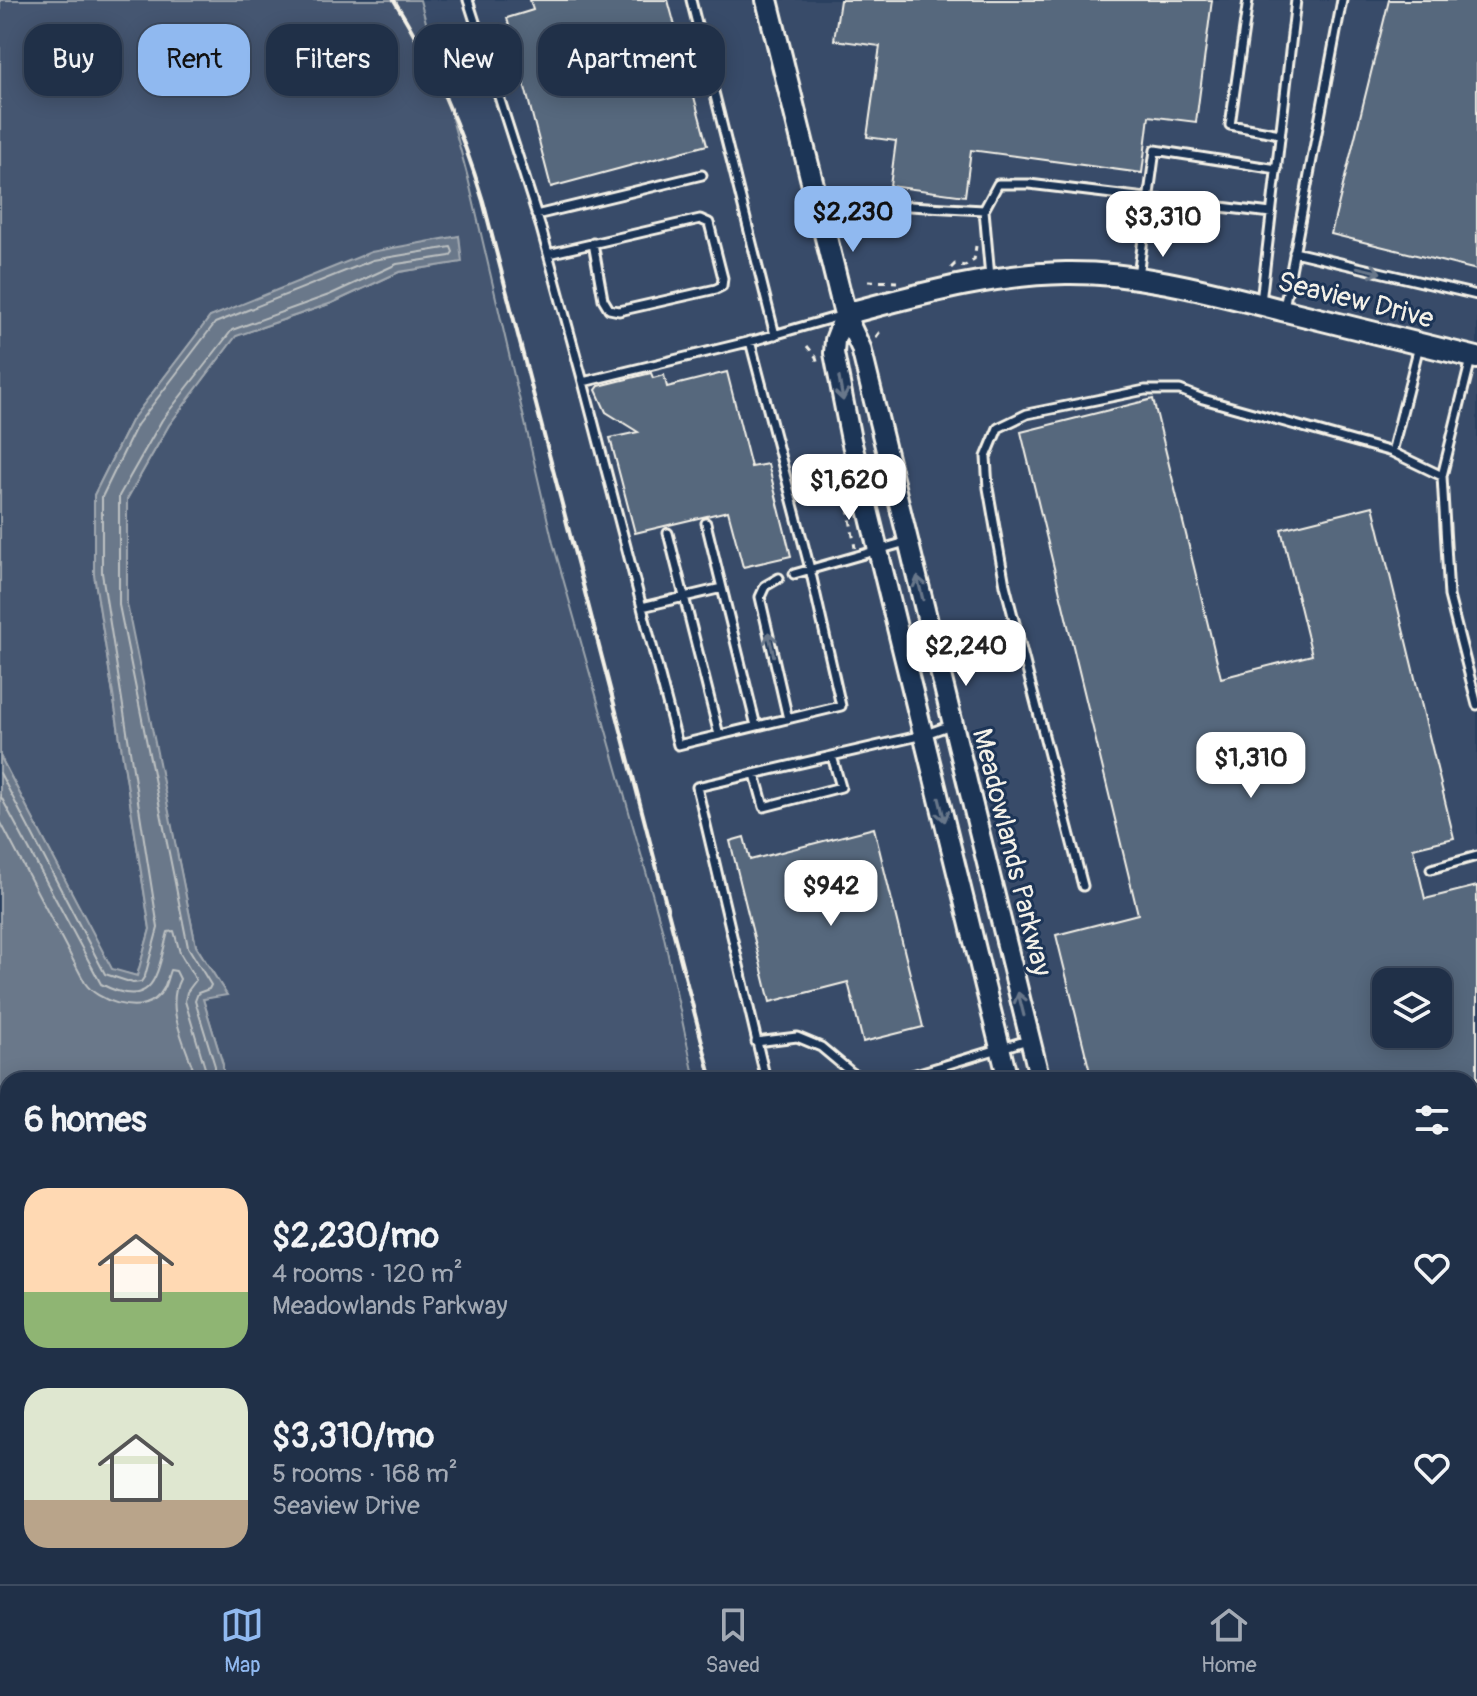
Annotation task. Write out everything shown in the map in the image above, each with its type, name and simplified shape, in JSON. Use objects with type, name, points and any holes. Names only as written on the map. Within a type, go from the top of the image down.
[{"type":"main road","name":"Meadowlands Parkway","points":[[767,0],[845,314]]},
{"type":"main road","name":"Seaview Drive","points":[[845,314],[928,292],[990,280],[1067,273],[1138,278],[1474,357]]},
{"type":"street","name":"Meadowlands Parkway","points":[[845,314],[861,348],[1038,1072]]},
{"type":"street","name":"Meadowlands Parkway","points":[[845,314],[835,340],[834,353],[849,428],[1006,1072]]},
{"type":"lane","points":[[468,0],[548,254],[678,745],[841,706],[810,569],[750,341]]},
{"type":"lane","points":[[691,0],[775,335]]},
{"type":"lane","points":[[1248,0],[1230,125],[1280,134]]},
{"type":"lane","points":[[1261,305],[1296,0]]},
{"type":"lane","points":[[1283,310],[1342,0]]},
{"type":"lane","points":[[1138,278],[1155,150],[1277,169]]},
{"type":"lane","points":[[536,215],[702,175]]},
{"type":"lane","points":[[990,280],[984,210],[998,184],[1029,184],[1271,213]]},
{"type":"lane","points":[[909,206],[984,210]]},
{"type":"lane","points":[[548,254],[593,243],[700,219],[709,223],[723,278],[722,286],[619,311],[609,309],[603,299],[593,243]]},
{"type":"lane","points":[[1294,252],[1477,295]]},
{"type":"lane","points":[[583,382],[775,335],[845,314]]},
{"type":"lane","points":[[1392,452],[1419,344]]},
{"type":"lane","points":[[1474,357],[1442,476],[1449,596],[1477,705]]},
{"type":"lane","points":[[1083,886],[1003,571],[988,488],[986,457],[998,428],[1027,414],[1145,390],[1180,390],[1392,452],[1442,476]]},
{"type":"lane","points":[[706,523],[756,726]]},
{"type":"lane","points":[[668,533],[719,735]]},
{"type":"lane","points":[[794,574],[908,541]]},
{"type":"lane","points":[[779,578],[765,586],[760,597],[788,719]]},
{"type":"lane","points":[[642,607],[722,588]]},
{"type":"lane","points":[[764,1072],[697,787],[923,735],[953,725]]},
{"type":"lane","points":[[755,774],[764,807],[841,787],[832,756]]},
{"type":"lane","points":[[1431,869],[1477,856]]},
{"type":"lane","points":[[756,1042],[797,1037],[821,1047],[851,1072]]},
{"type":"lane","points":[[925,1072],[1030,1039]]},
{"type":"path","points":[[951,268],[955,264],[965,266],[974,260],[976,244]]},
{"type":"path","points":[[868,281],[909,279]]},
{"type":"path","points":[[876,337],[882,329]]},
{"type":"path","points":[[807,346],[813,353]]},
{"type":"shaded area","points":[[0,0],[420,0],[426,24],[414,24],[414,96],[446,96],[553,543],[663,932],[693,1072],[223,1072],[203,999],[226,994],[196,946],[126,604],[127,499],[169,425],[236,336],[332,303],[399,272],[461,262],[459,236],[210,317],[131,421],[94,495],[94,574],[150,929],[137,976],[112,970],[0,756]]},
{"type":"shaded area","points":[[420,0],[1477,0],[1477,1072],[693,1072],[663,932],[553,543],[446,96],[522,96],[522,24],[426,24]]},
{"type":"water","points":[[459,236],[462,262],[399,272],[332,303],[236,336],[169,425],[127,499],[127,604],[196,946],[227,995],[203,999],[223,1072],[0,1072],[0,756],[112,969],[137,976],[150,929],[94,574],[94,495],[131,421],[210,317],[371,252]]},
{"type":"building","points":[[530,0],[668,0],[674,24],[538,24],[538,96],[694,96],[707,145],[551,187],[522,76],[522,24],[509,24],[507,18],[533,10]]},
{"type":"building","points":[[840,0],[1212,0],[1196,122],[1149,116],[1142,173],[971,150],[965,196],[890,186],[896,141],[867,137],[880,46],[834,40]]},
{"type":"building","points":[[1389,0],[1477,0],[1477,270],[1331,234]]},
{"type":"building","points":[[727,372],[751,467],[768,464],[791,556],[743,567],[728,511],[635,533],[610,438],[638,432],[606,412],[596,390],[599,386],[651,373],[653,378],[664,375],[667,387]]},
{"type":"building","points":[[1153,399],[1221,678],[1312,655],[1281,529],[1373,506],[1454,838],[1413,848],[1425,899],[1477,886],[1477,1072],[1090,1072],[1056,935],[1138,914],[1021,432]]},
{"type":"building","points":[[874,828],[923,1027],[863,1042],[848,982],[770,1002],[730,841],[744,837],[750,860]]},
{"type":"railway","points":[[394,0],[445,98],[483,201],[710,1072]]}]
